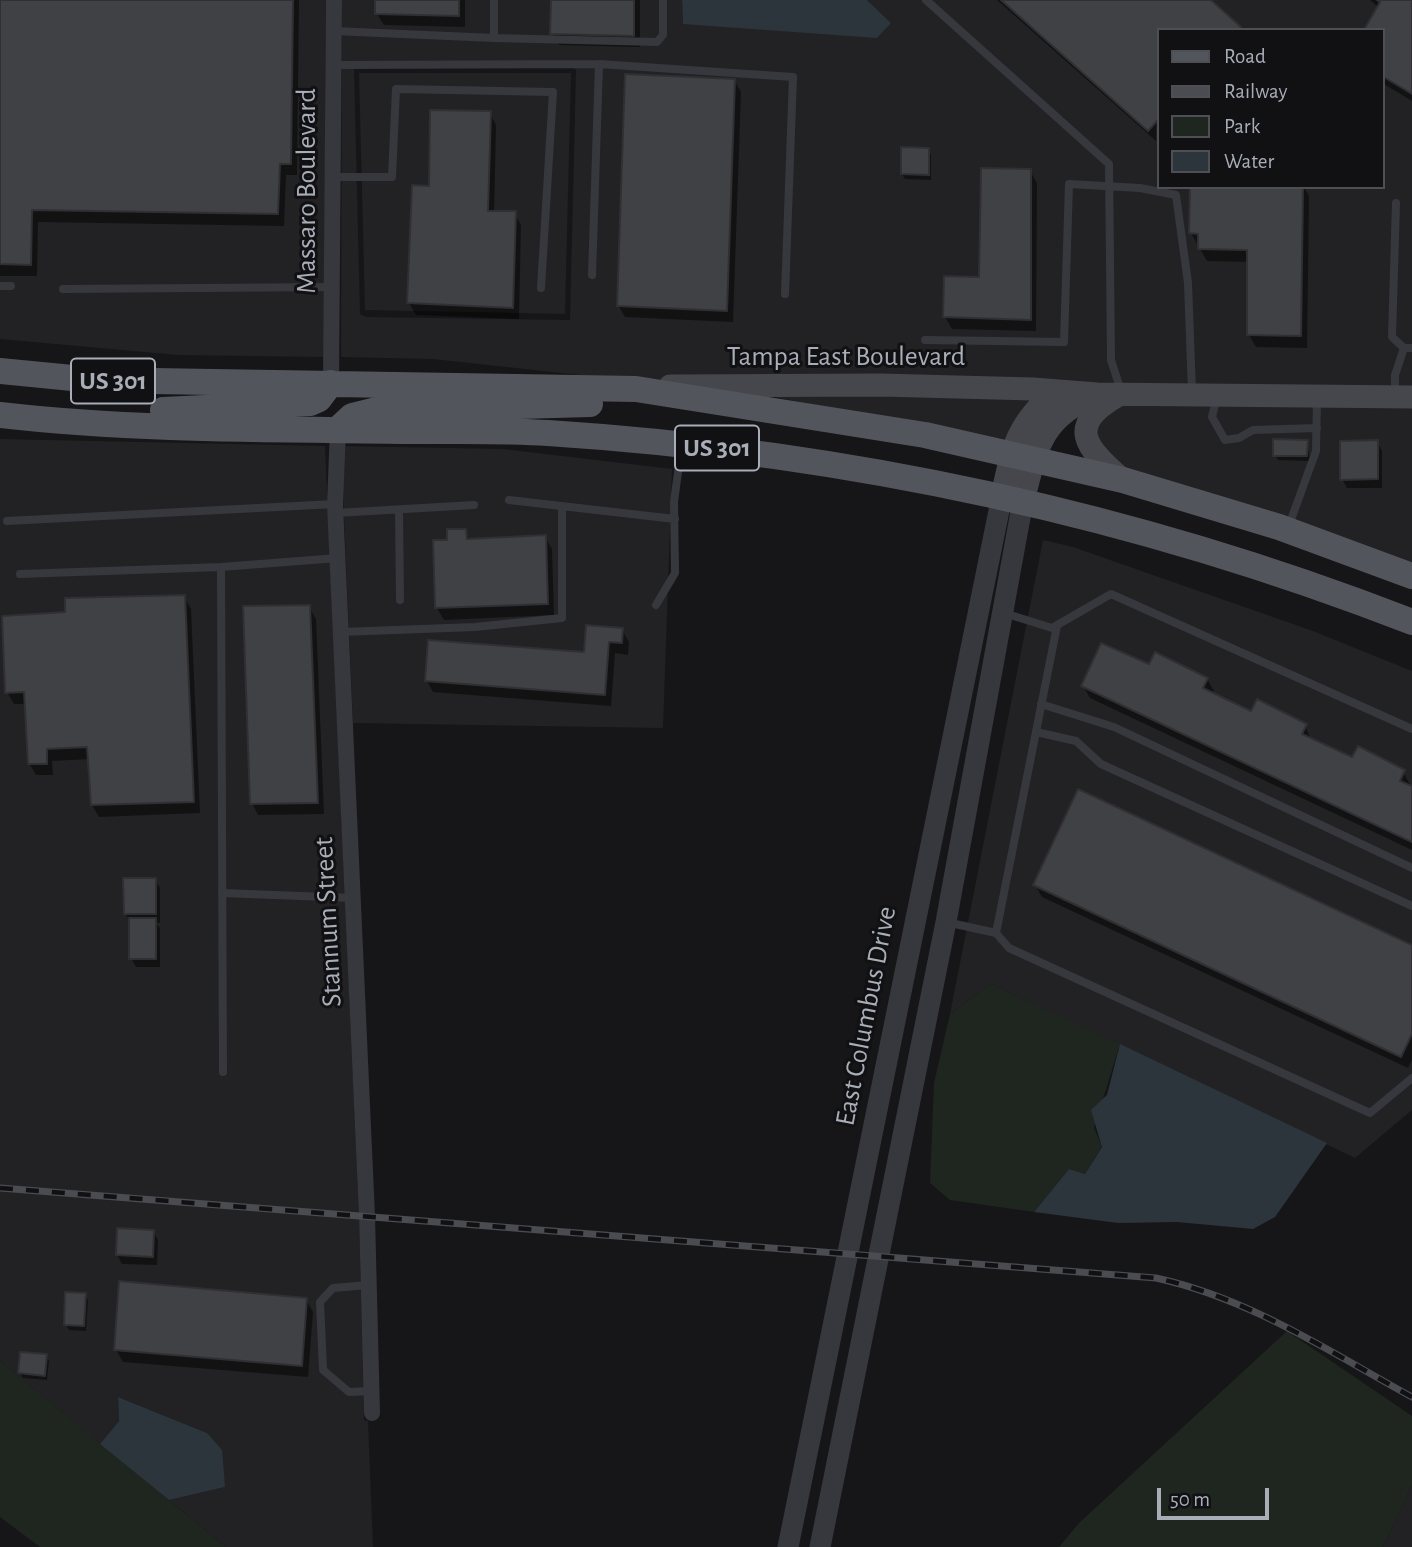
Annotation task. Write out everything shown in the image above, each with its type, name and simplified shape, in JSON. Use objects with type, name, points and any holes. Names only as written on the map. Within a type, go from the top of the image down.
[{"type":"main road","name":"US 301","points":[[0,371],[93,380],[631,389],[886,428],[1123,480],[1287,530],[1412,576]]},
{"type":"main road","points":[[67,422],[83,412],[310,402],[326,393],[331,383]]},
{"type":"main road","name":"Tampa East Boulevard","points":[[631,389],[661,386],[881,385],[1097,394],[1403,396]]},
{"type":"main road","points":[[338,429],[352,416],[376,410],[603,404],[631,389]]},
{"type":"main road","points":[[1012,498],[1022,457],[1016,437],[1028,418],[1055,391]]},
{"type":"main road","name":"Tampa East Boulevard","points":[[1022,457],[1054,420],[1072,404],[1097,394]]},
{"type":"main road","points":[[1121,394],[1101,405],[1090,417],[1085,429],[1086,440],[1094,456],[1123,480]]},
{"type":"main road","name":"US 301","points":[[0,415],[67,422],[544,432],[803,458],[1012,498],[1138,529],[1253,564],[1412,622]]},
{"type":"street","name":"Massaro Boulevard","points":[[331,383],[334,0]]},
{"type":"street","name":"Stannum Street","points":[[338,429],[336,508],[372,1413]]},
{"type":"street","points":[[820,1547],[946,922],[1002,613],[1012,498]]},
{"type":"street","name":"East Columbus Drive","points":[[788,1547],[914,916],[1012,498]]},
{"type":"street","points":[[914,916],[946,922]]},
{"type":"lane","points":[[494,0],[494,38]]},
{"type":"lane","points":[[334,31],[657,42],[663,35],[663,0]]},
{"type":"lane","points":[[926,0],[1109,164],[1111,360],[1121,394]]},
{"type":"lane","points":[[334,65],[599,64],[793,77],[785,294]]},
{"type":"lane","points":[[592,275],[599,64]]},
{"type":"lane","points":[[333,177],[392,177],[396,89],[553,92],[541,288]]},
{"type":"lane","points":[[925,340],[1064,342],[1069,184],[1140,188],[1175,195],[1188,283],[1192,395]]},
{"type":"lane","points":[[1395,203],[1392,337],[1408,348],[1395,375],[1403,396]]},
{"type":"lane","points":[[0,286],[11,286]]},
{"type":"lane","points":[[63,289],[333,287]]},
{"type":"lane","points":[[1217,395],[1212,417],[1225,440],[1253,430],[1317,428]]},
{"type":"lane","points":[[1287,530],[1316,451],[1318,396]]},
{"type":"lane","points":[[656,605],[675,573],[675,519],[682,444]]},
{"type":"lane","points":[[509,500],[675,519]]},
{"type":"lane","points":[[7,521],[336,508],[398,510],[474,505]]},
{"type":"lane","points":[[341,632],[475,627],[562,618],[562,506]]},
{"type":"lane","points":[[398,510],[400,600]]},
{"type":"lane","points":[[20,574],[221,567],[338,558]]},
{"type":"lane","points":[[221,567],[223,1072]]},
{"type":"lane","points":[[1002,613],[1052,628],[1111,594],[1412,729]]},
{"type":"lane","points":[[996,933],[1057,626]]},
{"type":"lane","points":[[1041,704],[1114,727],[1412,868]]},
{"type":"lane","points":[[1036,732],[1076,741],[1101,764],[1412,906]]},
{"type":"lane","points":[[222,892],[353,898]]},
{"type":"lane","points":[[946,922],[996,933],[1009,947],[1370,1113],[1412,1078]]},
{"type":"lane","points":[[369,1285],[333,1289],[320,1302],[323,1370],[349,1392],[371,1391]]},
{"type":"shaded area","points":[[0,0],[326,0],[324,357],[178,355],[0,339]]},
{"type":"shaded area","points":[[342,0],[682,0],[683,24],[891,23],[867,0],[1412,0],[1412,388],[736,378],[626,380],[433,359],[341,357]],"holes":[[[354,67],[572,67],[576,70],[570,320],[366,317],[360,314]]]},
{"type":"shaded area","points":[[359,73],[571,73],[565,314],[365,310]]},
{"type":"shaded area","points":[[882,393],[1036,397],[1005,444],[770,396]]},
{"type":"shaded area","points":[[1125,402],[1412,405],[1412,564],[1123,470],[1094,439],[1097,422]]},
{"type":"shaded area","points":[[0,439],[325,446],[359,1215],[364,1420],[368,1421],[373,1547],[226,1547],[169,1500],[225,1487],[207,1433],[118,1397],[119,1421],[100,1444],[0,1361]]},
{"type":"shaded area","points":[[341,446],[503,449],[672,469],[663,728],[353,723]]},
{"type":"shaded area","points":[[1043,540],[1073,547],[1313,631],[1412,671],[1412,1110],[1355,1158],[991,984],[950,1014]]},
{"type":"shaded area","points":[[1412,1485],[1412,1547],[1383,1547]]},
{"type":"green space","points":[[991,984],[1120,1044],[1094,1128],[1102,1146],[1085,1174],[1069,1169],[1034,1212],[950,1200],[930,1183],[934,1083],[950,1014]]},
{"type":"green space","points":[[1287,1331],[1412,1416],[1412,1485],[1383,1547],[1059,1547],[1079,1523]]},
{"type":"green space","points":[[0,1361],[226,1547],[40,1547],[0,1517]]},
{"type":"water","points":[[682,0],[867,0],[891,23],[877,38],[683,24]]},
{"type":"water","points":[[1120,1044],[1327,1143],[1275,1217],[1253,1229],[1177,1222],[1118,1223],[1034,1212],[1069,1169],[1085,1174],[1102,1147],[1091,1110],[1107,1095]]},
{"type":"water","points":[[118,1397],[207,1433],[222,1450],[225,1487],[169,1500],[100,1444],[119,1421]]},
{"type":"building","points":[[0,0],[293,0],[291,164],[280,164],[278,214],[32,210],[31,265],[0,264]]},
{"type":"building","points":[[375,0],[459,0],[459,16],[375,14]]},
{"type":"building","points":[[551,0],[634,0],[634,36],[550,34]]},
{"type":"building","points":[[1001,0],[1211,0],[1241,27],[1156,28],[1156,122],[1148,131]]},
{"type":"building","points":[[1377,0],[1412,0],[1412,94],[1384,77],[1384,28],[1365,28],[1380,2]]},
{"type":"building","points":[[625,74],[735,79],[727,311],[617,306]]},
{"type":"building","points":[[430,110],[491,111],[488,211],[516,211],[513,308],[407,303],[412,185],[429,186]]},
{"type":"building","points":[[901,147],[929,148],[929,175],[901,174]]},
{"type":"building","points":[[981,168],[1031,169],[1031,320],[943,317],[944,276],[979,277]]},
{"type":"building","points":[[1190,189],[1303,189],[1301,336],[1247,335],[1247,250],[1198,249],[1198,234],[1189,233]]},
{"type":"building","points":[[1273,439],[1308,440],[1307,456],[1273,456]]},
{"type":"building","points":[[1378,440],[1378,479],[1340,480],[1340,441]]},
{"type":"building","points":[[447,529],[466,529],[467,539],[546,535],[548,604],[435,608],[433,540],[447,540]]},
{"type":"building","points":[[185,595],[194,802],[91,805],[87,747],[47,749],[47,764],[28,764],[24,692],[5,693],[2,616],[65,612],[65,598]]},
{"type":"building","points":[[310,605],[318,803],[250,804],[243,606]]},
{"type":"building","points":[[586,625],[623,628],[622,643],[609,642],[605,695],[425,681],[428,640],[584,652]]},
{"type":"building","points":[[1101,643],[1149,664],[1155,652],[1208,678],[1203,688],[1251,711],[1257,699],[1307,724],[1302,734],[1352,757],[1358,746],[1405,770],[1400,781],[1412,786],[1412,842],[1081,686]]},
{"type":"building","points":[[1078,789],[1412,945],[1412,1034],[1401,1057],[1033,885]]},
{"type":"building","points":[[123,878],[156,878],[156,914],[124,914]]},
{"type":"building","points":[[129,918],[156,918],[156,959],[129,959]]},
{"type":"building","points":[[117,1228],[154,1230],[153,1257],[116,1255]]},
{"type":"building","points":[[119,1281],[307,1298],[302,1366],[114,1350]]},
{"type":"building","points":[[65,1292],[86,1293],[84,1326],[64,1325]]},
{"type":"building","points":[[20,1352],[47,1354],[45,1376],[18,1373]]},
{"type":"railway","points":[[0,1188],[1156,1278],[1190,1287],[1256,1313],[1412,1397]]}]
